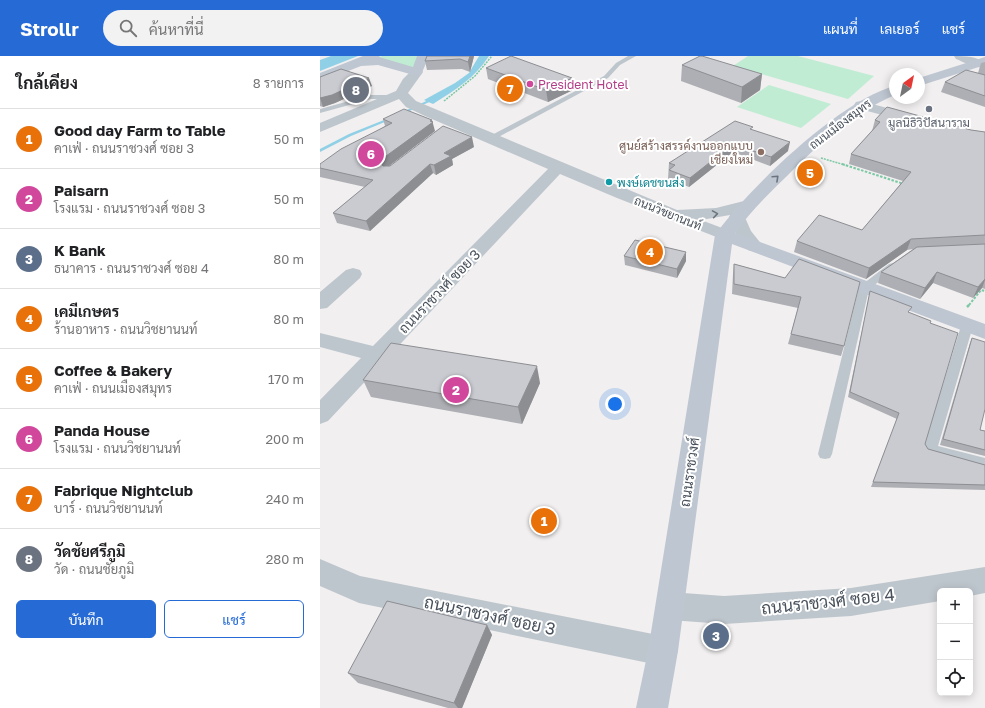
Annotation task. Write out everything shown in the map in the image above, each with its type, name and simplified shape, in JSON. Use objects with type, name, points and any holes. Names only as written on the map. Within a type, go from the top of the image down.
[{"type":"street","points":[[320,78],[374,56]]},
{"type":"street","points":[[320,128],[397,96],[417,72],[423,56]]},
{"type":"street","points":[[960,56],[982,62]]},
{"type":"street","points":[[361,62],[379,61],[417,72]]},
{"type":"street","points":[[925,80],[982,62]]},
{"type":"street","points":[[956,71],[978,78]]},
{"type":"street","name":"ถนนเมืองสมุทร","points":[[736,219],[822,134],[861,105],[889,93]]},
{"type":"street","name":"ถนนวิชยานนท์","points":[[397,96],[430,113],[449,127],[490,138],[662,211],[736,219],[754,246],[985,332]]},
{"type":"street","points":[[861,105],[923,122]]},
{"type":"street","name":"ถนนราชวงศ์ ซอย 3","points":[[320,415],[558,167]]},
{"type":"street","points":[[662,211],[697,216],[715,215],[736,219]]},
{"type":"street","name":"ถนนราชวงศ์","points":[[652,708],[736,219]]},
{"type":"street","points":[[320,303],[353,274]]},
{"type":"street","points":[[320,340],[377,355]]},
{"type":"street","name":"ถนนราชวงศ์ ซอย 3","points":[[320,572],[359,589],[663,651]]},
{"type":"street","name":"ถนนราชวงศ์ ซอย 4","points":[[670,606],[724,610],[851,602],[985,580]]},
{"type":"lane","points":[[490,138],[606,77],[618,64],[633,56]]},
{"type":"lane","points":[[320,110],[371,97],[397,96]]},
{"type":"lane","points":[[825,454],[864,287],[898,262]]},
{"type":"lane","points":[[961,323],[930,449],[985,464]]},
{"type":"path","points":[[430,113],[439,108],[444,101],[473,80],[492,56]]},
{"type":"path","points":[[803,152],[907,185]]},
{"type":"path","points":[[961,323],[981,290],[985,291]]},
{"type":"green space","points":[[382,56],[419,56],[415,69],[374,59]]},
{"type":"green space","points":[[748,56],[798,56],[874,76],[848,99],[733,66]]},
{"type":"green space","points":[[769,85],[831,104],[801,128],[737,107]]},
{"type":"water","points":[[331,56],[358,56],[320,71],[320,60]]},
{"type":"water","points":[[479,56],[489,56],[477,71],[464,83],[433,104],[424,100],[455,83],[469,73]]},
{"type":"building","points":[[427,56],[470,56],[468,62],[460,59],[425,61]]},
{"type":"building","points":[[511,56],[572,78],[546,90],[486,68]]},
{"type":"building","points":[[700,56],[762,74],[742,87],[682,65]]},
{"type":"building","points":[[341,69],[369,78],[332,95],[320,98],[320,77]]},
{"type":"building","points":[[966,70],[985,75],[985,96],[945,82]]},
{"type":"building","points":[[887,107],[971,130],[985,132],[985,235],[911,239],[869,268],[797,241],[819,215],[862,230],[911,172],[851,154],[880,122],[875,120]]},
{"type":"building","points":[[404,109],[432,120],[430,121],[433,122],[382,159],[380,163],[383,166],[390,166],[443,126],[472,137],[444,153],[451,156],[434,165],[430,164],[366,221],[333,213],[373,180],[320,168],[320,164],[341,149],[392,123],[383,119]]},
{"type":"building","points":[[735,121],[753,127],[750,129],[790,142],[771,157],[733,144],[690,178],[669,170],[675,165],[669,163]]},
{"type":"building","points":[[635,240],[686,252],[677,269],[624,256]]},
{"type":"building","points":[[985,244],[985,279],[978,287],[937,272],[925,288],[881,272],[917,247]]},
{"type":"building","points":[[799,259],[860,282],[844,346],[791,334],[801,297],[734,284],[734,264],[785,278]]},
{"type":"building","points":[[870,291],[912,307],[908,312],[931,321],[930,323],[958,333],[925,444],[928,449],[985,465],[985,485],[873,482],[899,413],[850,392]]},
{"type":"building","points":[[972,338],[985,342],[985,409],[980,430],[985,431],[985,450],[943,439]]},
{"type":"building","points":[[391,343],[537,366],[518,407],[363,380]]},
{"type":"building","points":[[387,601],[487,625],[454,703],[348,673]]},
{"type":"waterway","points":[[402,113],[434,99]]},
{"type":"waterway","points":[[320,151],[350,135],[390,119]]},
{"type":"place","name":"President Hotel","points":[[530,84]]},
{"type":"place","name":"Fabrique Nightclub","points":[[510,89]]},
{"type":"place","name":"วัดชัยศรีภูมิ","points":[[356,90]]},
{"type":"place","name":"มูลนิธิวิปัสนาราม","points":[[929,109]]},
{"type":"place","name":"ศูนย์สร้างสรรค์งานออกแบบ เชียงใหม่","points":[[761,152]]},
{"type":"place","name":"Panda House","points":[[371,154]]},
{"type":"place","name":"Coffee & Bakery","points":[[810,173]]},
{"type":"place","name":"พงษ์เดชขนส่ง","points":[[609,182]]},
{"type":"place","name":"เคมีเกษตร","points":[[650,252]]},
{"type":"place","name":"Paisarn","points":[[456,390]]},
{"type":"place","name":"Good day Farm to Table","points":[[544,521]]},
{"type":"place","name":"K Bank","points":[[716,636]]}]
